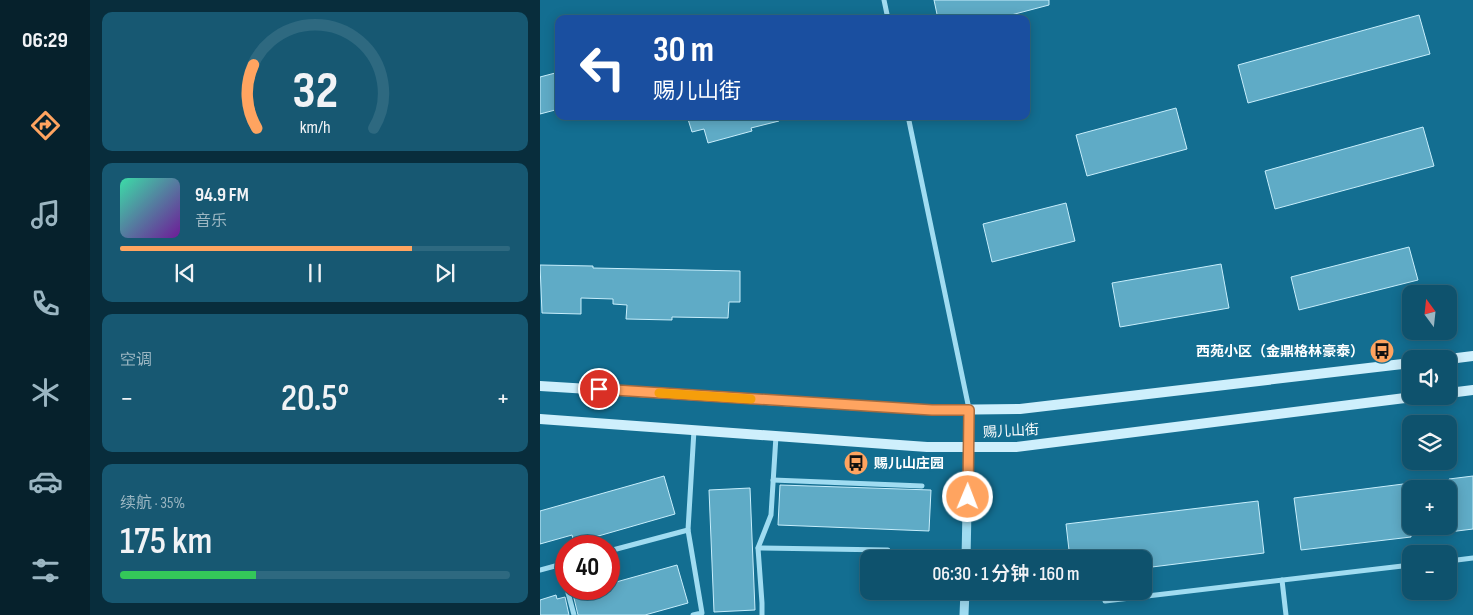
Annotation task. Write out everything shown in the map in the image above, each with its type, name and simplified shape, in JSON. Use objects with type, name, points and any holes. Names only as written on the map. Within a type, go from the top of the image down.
[{"type":"main road","points":[[1457,358],[1473,356]]},
{"type":"main road","name":"赐儿山街","points":[[540,386],[932,410],[1020,409],[1402,364]]},
{"type":"main road","points":[[1457,392],[1473,390]]},
{"type":"main road","name":"赐儿山街","points":[[540,419],[927,447],[1016,446],[1402,398]]},
{"type":"street","points":[[884,0],[887,15]]},
{"type":"street","points":[[909,120],[969,410],[966,550]]},
{"type":"street","points":[[693,615],[702,613],[688,530],[694,430]]},
{"type":"street","points":[[762,615],[758,548],[770,514],[776,436]]},
{"type":"street","points":[[773,480],[922,486]]},
{"type":"street","points":[[620,548],[688,530]]},
{"type":"street","points":[[758,548],[888,550]]},
{"type":"street","points":[[1457,560],[1473,558]]},
{"type":"street","points":[[540,570],[555,566]]},
{"type":"street","points":[[1105,601],[1402,566]]},
{"type":"street","points":[[1282,580],[1286,615]]},
{"type":"street","points":[[570,600],[574,615]]},
{"type":"street","points":[[964,615],[965,600]]},
{"type":"building","points":[[934,0],[1049,0],[1049,5],[1011,15],[937,15]]},
{"type":"building","points":[[1419,15],[1430,54],[1248,103],[1238,65]]},
{"type":"building","points":[[555,73],[555,110],[540,114],[540,77]]},
{"type":"building","points":[[1176,108],[1187,149],[1087,176],[1076,135]]},
{"type":"building","points":[[688,120],[779,121],[751,128],[752,131],[708,143],[704,129],[692,132]]},
{"type":"building","points":[[1423,127],[1434,166],[1275,209],[1265,171]]},
{"type":"building","points":[[1066,203],[1075,241],[992,262],[983,224]]},
{"type":"building","points":[[1409,247],[1418,280],[1299,310],[1291,277]]},
{"type":"building","points":[[1221,264],[1229,308],[1120,327],[1112,283]]},
{"type":"building","points":[[540,265],[740,271],[740,302],[729,302],[728,318],[672,317],[672,320],[626,319],[627,305],[613,304],[613,299],[581,298],[581,314],[542,313]]},
{"type":"building","points":[[664,476],[675,514],[602,535],[555,535],[555,540],[540,544],[540,511]]},
{"type":"building","points":[[1473,476],[1473,529],[1457,531],[1457,480],[1449,479]]},
{"type":"building","points":[[1402,484],[1402,535],[1411,535],[1411,537],[1301,550],[1294,498]]},
{"type":"building","points":[[780,485],[931,490],[929,531],[778,525]]},
{"type":"building","points":[[750,488],[755,610],[714,612],[709,490]]},
{"type":"building","points":[[1258,501],[1264,553],[1152,567],[1152,550],[1069,550],[1066,524]]},
{"type":"building","points":[[677,565],[688,603],[645,615],[578,615],[574,600],[620,600],[620,581]]},
{"type":"building","points":[[555,595],[555,600],[566,600],[569,615],[540,615],[540,600]]},
{"type":"slow traffic","points":[[659,393],[751,399]]},
{"type":"place","name":"西苑小区（金鼎格林豪泰）","points":[[1382,351]]},
{"type":"place","name":"赐儿山庄园","points":[[856,463]]},
{"type":"route","points":[[599,389],[932,410],[969,410],[968,497]]}]
